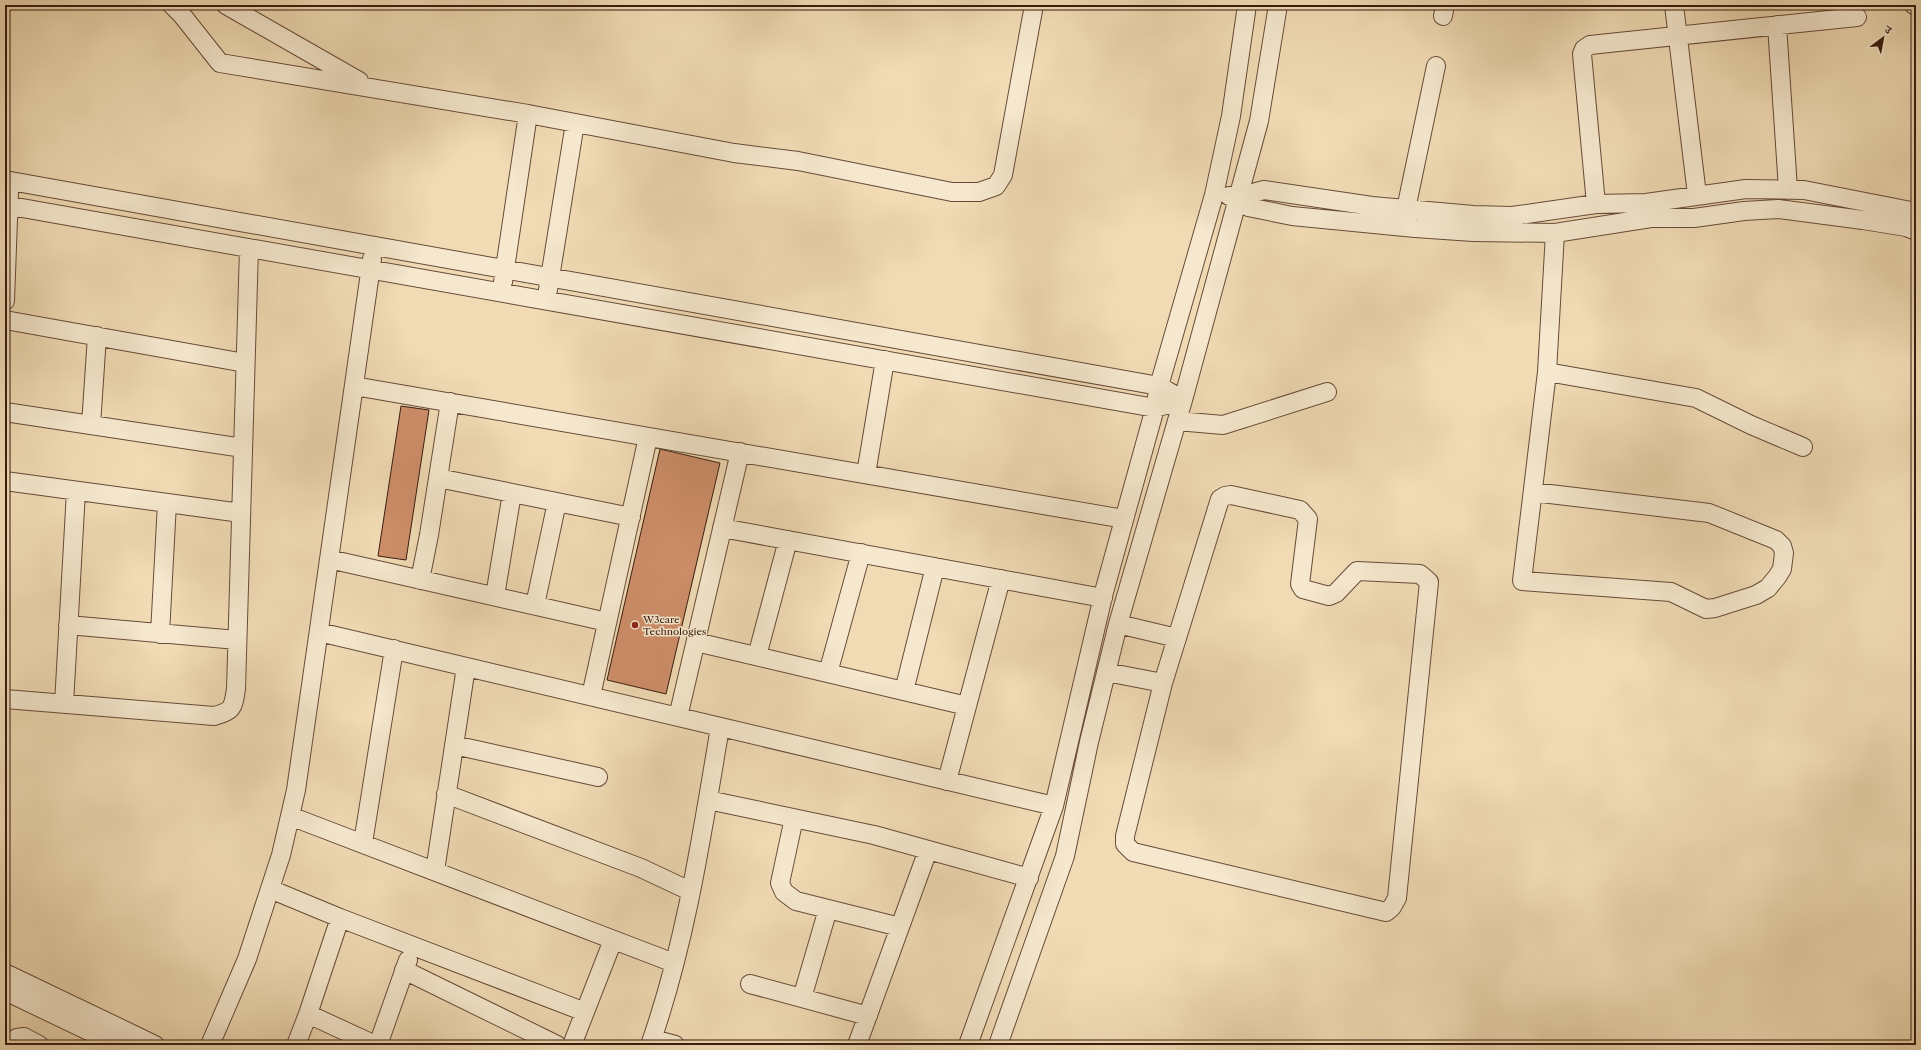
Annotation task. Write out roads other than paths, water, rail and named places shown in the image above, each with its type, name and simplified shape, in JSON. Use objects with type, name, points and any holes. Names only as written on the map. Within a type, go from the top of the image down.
[{"type":"street","points":[[172,5],[220,63],[528,114],[734,153],[798,161],[952,192],[979,192],[996,186],[1003,175],[1034,5]]},
{"type":"street","points":[[226,5],[288,42],[372,88]]},
{"type":"street","points":[[968,1045],[1054,806],[1103,598],[1159,386],[1214,195],[1231,116],[1247,5]]},
{"type":"street","points":[[998,1045],[1065,856],[1089,742],[1118,624],[1183,400],[1259,121],[1278,5]]},
{"type":"street","points":[[1674,5],[1697,195]]},
{"type":"street","points":[[1596,204],[1582,54],[1584,49],[1590,45],[1857,17]]},
{"type":"street","points":[[1777,25],[1788,189]]},
{"type":"street","points":[[1406,209],[1436,66]]},
{"type":"street","points":[[501,292],[528,114]]},
{"type":"street","points":[[547,301],[575,123]]},
{"type":"street","points":[[5,301],[7,180],[1159,386],[1183,400]]},
{"type":"street","points":[[1214,195],[1238,196],[1264,190],[1372,206],[1473,215],[1512,216],[1596,204],[1646,203],[1746,189],[1788,189],[1804,190],[1916,212]]},
{"type":"street","points":[[1238,196],[1248,207],[1292,216],[1444,230],[1555,233],[1651,218],[1694,218],[1744,211],[1778,209],[1863,220],[1906,227],[1916,231]]},
{"type":"street","points":[[7,205],[1154,408],[1183,400]]},
{"type":"street","points":[[1532,492],[1709,513],[1776,540],[1782,546],[1784,553],[1782,569],[1768,588],[1756,595],[1715,608],[1706,608],[1671,592],[1522,581],[1532,492],[1547,372],[1555,233]]},
{"type":"street","points":[[210,1045],[247,959],[281,855],[296,790],[374,246]]},
{"type":"street","points":[[5,699],[214,716],[228,712],[234,704],[236,689],[249,248]]},
{"type":"street","points":[[5,320],[245,363]]},
{"type":"street","points":[[91,424],[97,336]]},
{"type":"street","points":[[866,474],[885,360]]},
{"type":"street","points":[[1547,372],[1696,398],[1750,425],[1803,447]]},
{"type":"street","points":[[354,386],[1124,519]]},
{"type":"street","points":[[1177,421],[1223,425],[1327,392]]},
{"type":"street","points":[[420,580],[450,402]]},
{"type":"street","points":[[5,412],[243,448]]},
{"type":"street","points":[[591,696],[648,436]]},
{"type":"street","points":[[678,717],[740,452]]},
{"type":"street","points":[[438,478],[630,517]]},
{"type":"street","points":[[5,481],[241,513]]},
{"type":"street","points":[[64,704],[76,491]]},
{"type":"street","points":[[495,596],[512,493]]},
{"type":"street","points":[[1231,495],[1300,510],[1305,514],[1308,519],[1300,584],[1303,589],[1329,596],[1336,593],[1357,571],[1420,574],[1429,582],[1397,898],[1392,907],[1386,912],[1133,852],[1125,844],[1164,683],[1178,638],[1220,499],[1225,496],[1231,495]]},
{"type":"street","points":[[535,605],[557,502]]},
{"type":"street","points":[[160,634],[168,503]]},
{"type":"street","points":[[722,528],[1103,598]]},
{"type":"street","points":[[757,656],[788,540]]},
{"type":"street","points":[[828,673],[861,553]]},
{"type":"street","points":[[329,559],[608,622]]},
{"type":"street","points":[[904,691],[935,567]]},
{"type":"street","points":[[947,781],[1001,580]]},
{"type":"street","points":[[1118,624],[1178,638]]},
{"type":"street","points":[[68,625],[237,640]]},
{"type":"street","points":[[319,632],[1054,806]]},
{"type":"street","points":[[696,642],[967,706]]},
{"type":"street","points":[[363,843],[394,650]]},
{"type":"street","points":[[435,871],[466,667]]},
{"type":"street","points":[[1106,672],[1164,683]]},
{"type":"street","points":[[675,1045],[651,1042],[664,1004],[690,891],[708,800],[720,727]]},
{"type":"street","points":[[454,745],[598,777]]},
{"type":"street","points":[[446,794],[641,868],[690,891]]},
{"type":"street","points":[[708,800],[874,835],[1029,878]]},
{"type":"street","points":[[290,816],[674,963]]},
{"type":"street","points":[[794,818],[780,883],[784,892],[796,901],[900,928]]},
{"type":"street","points":[[857,1045],[928,850]]},
{"type":"street","points":[[270,889],[340,918],[585,1012]]},
{"type":"street","points":[[802,998],[828,909]]},
{"type":"street","points":[[296,1045],[340,918]]},
{"type":"street","points":[[572,1045],[613,940]]},
{"type":"street","points":[[308,1014],[376,1045],[413,946]]},
{"type":"street","points":[[404,970],[557,1045]]},
{"type":"street","points":[[5,973],[155,1045]]},
{"type":"street","points":[[750,984],[868,1016]]},
{"type":"street","points":[[5,991],[118,1045]]},
{"type":"street","points":[[13,1045],[17,1038],[24,1037],[40,1045]]},
{"type":"place","name":"W3care Technologies","points":[[635,625]]}]
